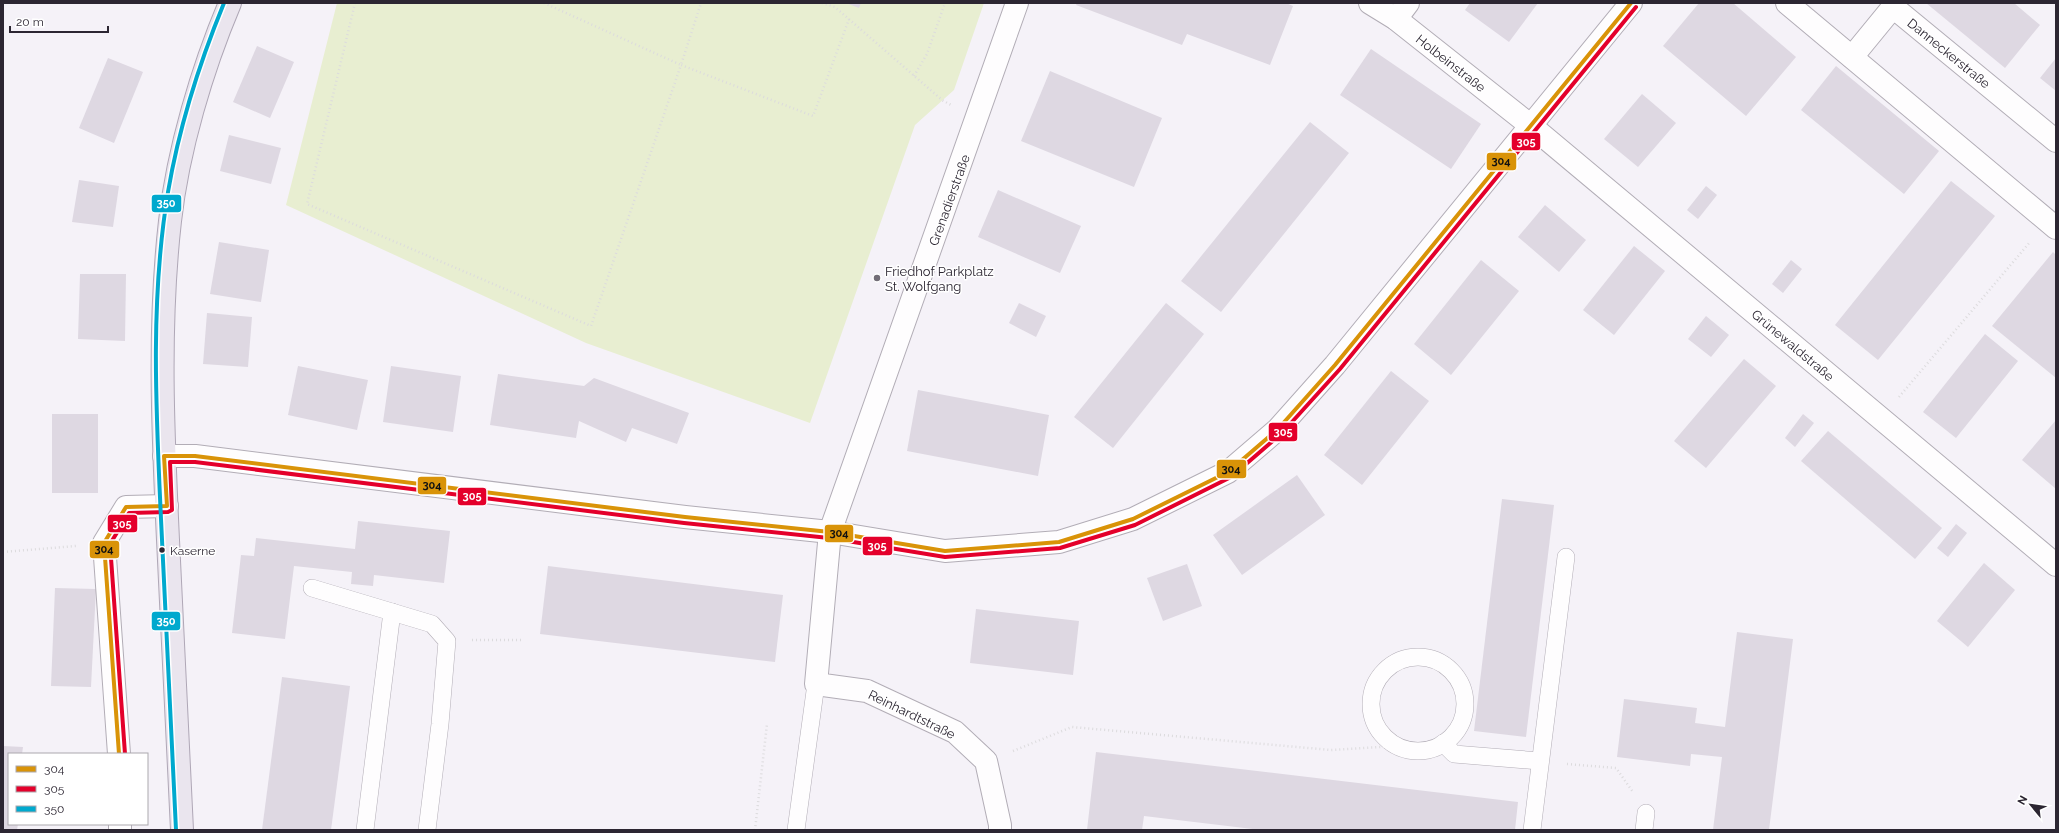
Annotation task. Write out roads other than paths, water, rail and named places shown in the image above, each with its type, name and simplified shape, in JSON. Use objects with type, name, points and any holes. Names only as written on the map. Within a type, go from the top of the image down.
[{"type":"main road","points":[[182,830],[164,456],[163,312],[170,220],[183,147],[201,81],[230,3]]},
{"type":"street","name":"Grenadierstraße","points":[[830,532],[977,120],[1017,3]]},
{"type":"street","name":"Holbeinstraße","points":[[1370,3],[1402,11],[1530,125]]},
{"type":"street","points":[[164,456],[196,456],[685,518],[830,532],[945,551],[1059,542],[1133,519],[1228,472],[1278,429],[1335,365],[1631,3]]},
{"type":"street","points":[[1787,3],[2052,225]]},
{"type":"street","name":"Danneckerstraße","points":[[1852,57],[1893,7],[2056,141]]},
{"type":"street","name":"Grünewaldstraße","points":[[1530,125],[2056,565]]},
{"type":"street","points":[[119,753],[104,543],[126,507],[167,506]]},
{"type":"street","points":[[816,684],[830,532]]},
{"type":"street","name":"Reinhardtstraße","points":[[816,684],[867,691],[955,732],[986,761],[1000,830]]},
{"type":"lane","points":[[1532,830],[1566,557]]},
{"type":"lane","points":[[312,588],[432,624],[447,641],[440,724],[427,830]]},
{"type":"lane","points":[[365,830],[392,612]]},
{"type":"lane","points":[[1414,656],[1430,658],[1443,664],[1455,675],[1462,688],[1465,704],[1462,719],[1454,733],[1443,743],[1428,749],[1413,750],[1398,746],[1385,738],[1376,726],[1371,711],[1371,696],[1376,681],[1386,668],[1399,660],[1414,656]]},
{"type":"lane","points":[[796,830],[816,684]]},
{"type":"lane","points":[[1443,743],[1454,754],[1540,761]]},
{"type":"lane","points":[[1644,830],[1646,813]]},
{"type":"place","name":"Friedhof Parkplatz St. Wolfgang","points":[[877,278]]},
{"type":"place","name":"Kaserne","points":[[162,550]]}]
